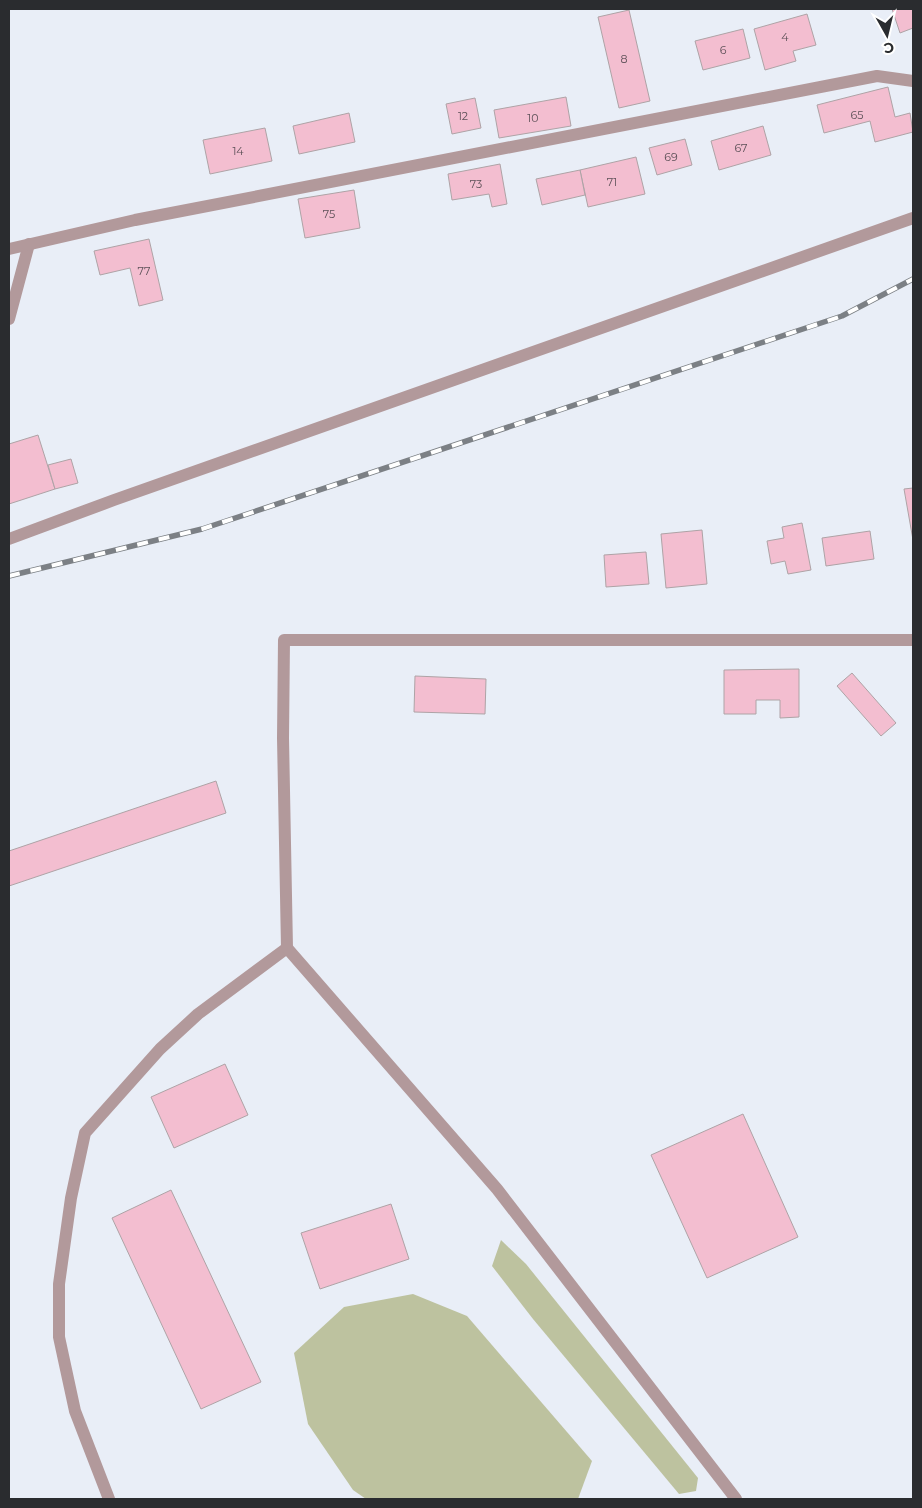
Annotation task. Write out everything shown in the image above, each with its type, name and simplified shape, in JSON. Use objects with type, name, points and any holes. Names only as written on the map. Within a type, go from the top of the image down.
[{"type":"street","points":[[9,249],[135,220],[877,76],[913,81]]},
{"type":"street","points":[[9,539],[124,496],[913,218]]},
{"type":"street","points":[[9,319],[29,244]]},
{"type":"street","points":[[736,1499],[497,1189],[287,948],[283,738],[284,640],[913,640]]},
{"type":"street","points":[[109,1499],[75,1412],[59,1338],[59,1284],[71,1198],[86,1133],[160,1050],[192,1020],[287,948]]},
{"type":"green space","points":[[501,1240],[526,1264],[698,1478],[696,1491],[679,1494],[533,1319],[492,1266]]},
{"type":"green space","points":[[413,1294],[467,1316],[592,1461],[578,1499],[366,1499],[353,1490],[308,1424],[294,1353],[344,1307]]},
{"type":"building","points":[[892,9],[913,9],[913,28],[900,33]]},
{"type":"building","points":[[629,10],[650,101],[619,108],[598,17]]},
{"type":"building","points":[[807,14],[816,45],[793,51],[796,61],[765,70],[754,29]]},
{"type":"building","points":[[743,29],[750,58],[703,70],[695,41]]},
{"type":"building","points":[[888,87],[895,117],[910,113],[913,132],[875,142],[870,121],[824,133],[817,105]]},
{"type":"building","points":[[566,97],[571,126],[499,138],[494,110]]},
{"type":"building","points":[[475,98],[481,128],[452,134],[446,104]]},
{"type":"building","points":[[349,113],[355,142],[299,154],[293,126]]},
{"type":"building","points":[[763,126],[771,155],[719,170],[711,141]]},
{"type":"building","points":[[265,128],[272,161],[210,174],[203,140]]},
{"type":"building","points":[[685,139],[692,165],[657,175],[649,148]]},
{"type":"building","points":[[636,157],[645,194],[588,207],[580,170]]},
{"type":"building","points":[[500,164],[507,204],[492,207],[489,194],[452,200],[448,174]]},
{"type":"building","points":[[580,170],[585,195],[542,205],[536,179]]},
{"type":"building","points":[[354,190],[360,228],[305,238],[298,199]]},
{"type":"building","points":[[149,239],[163,300],[139,306],[130,268],[100,275],[94,251]]},
{"type":"building","points":[[38,435],[55,489],[9,504],[9,444]]},
{"type":"building","points":[[71,459],[78,483],[55,489],[48,465]]},
{"type":"building","points":[[913,488],[913,540],[904,489]]},
{"type":"building","points":[[802,523],[811,570],[788,574],[785,561],[771,564],[767,541],[784,538],[782,527]]},
{"type":"building","points":[[702,530],[707,584],[666,588],[661,534]]},
{"type":"building","points":[[870,531],[874,559],[826,566],[822,538]]},
{"type":"building","points":[[646,552],[649,584],[606,587],[604,555]]},
{"type":"building","points":[[799,669],[799,717],[780,718],[780,700],[756,700],[756,714],[724,714],[724,670]]},
{"type":"building","points":[[852,673],[896,723],[881,736],[837,686]]},
{"type":"building","points":[[415,676],[486,679],[485,714],[414,712]]},
{"type":"building","points":[[216,781],[226,813],[9,886],[9,851]]},
{"type":"building","points":[[225,1064],[248,1115],[174,1148],[151,1097]]},
{"type":"building","points":[[743,1114],[798,1237],[707,1278],[651,1155]]},
{"type":"building","points":[[171,1190],[261,1382],[201,1409],[112,1218]]},
{"type":"building","points":[[391,1204],[409,1259],[320,1289],[301,1233]]},
{"type":"railway","points":[[9,576],[202,529],[842,316],[913,279]]}]
